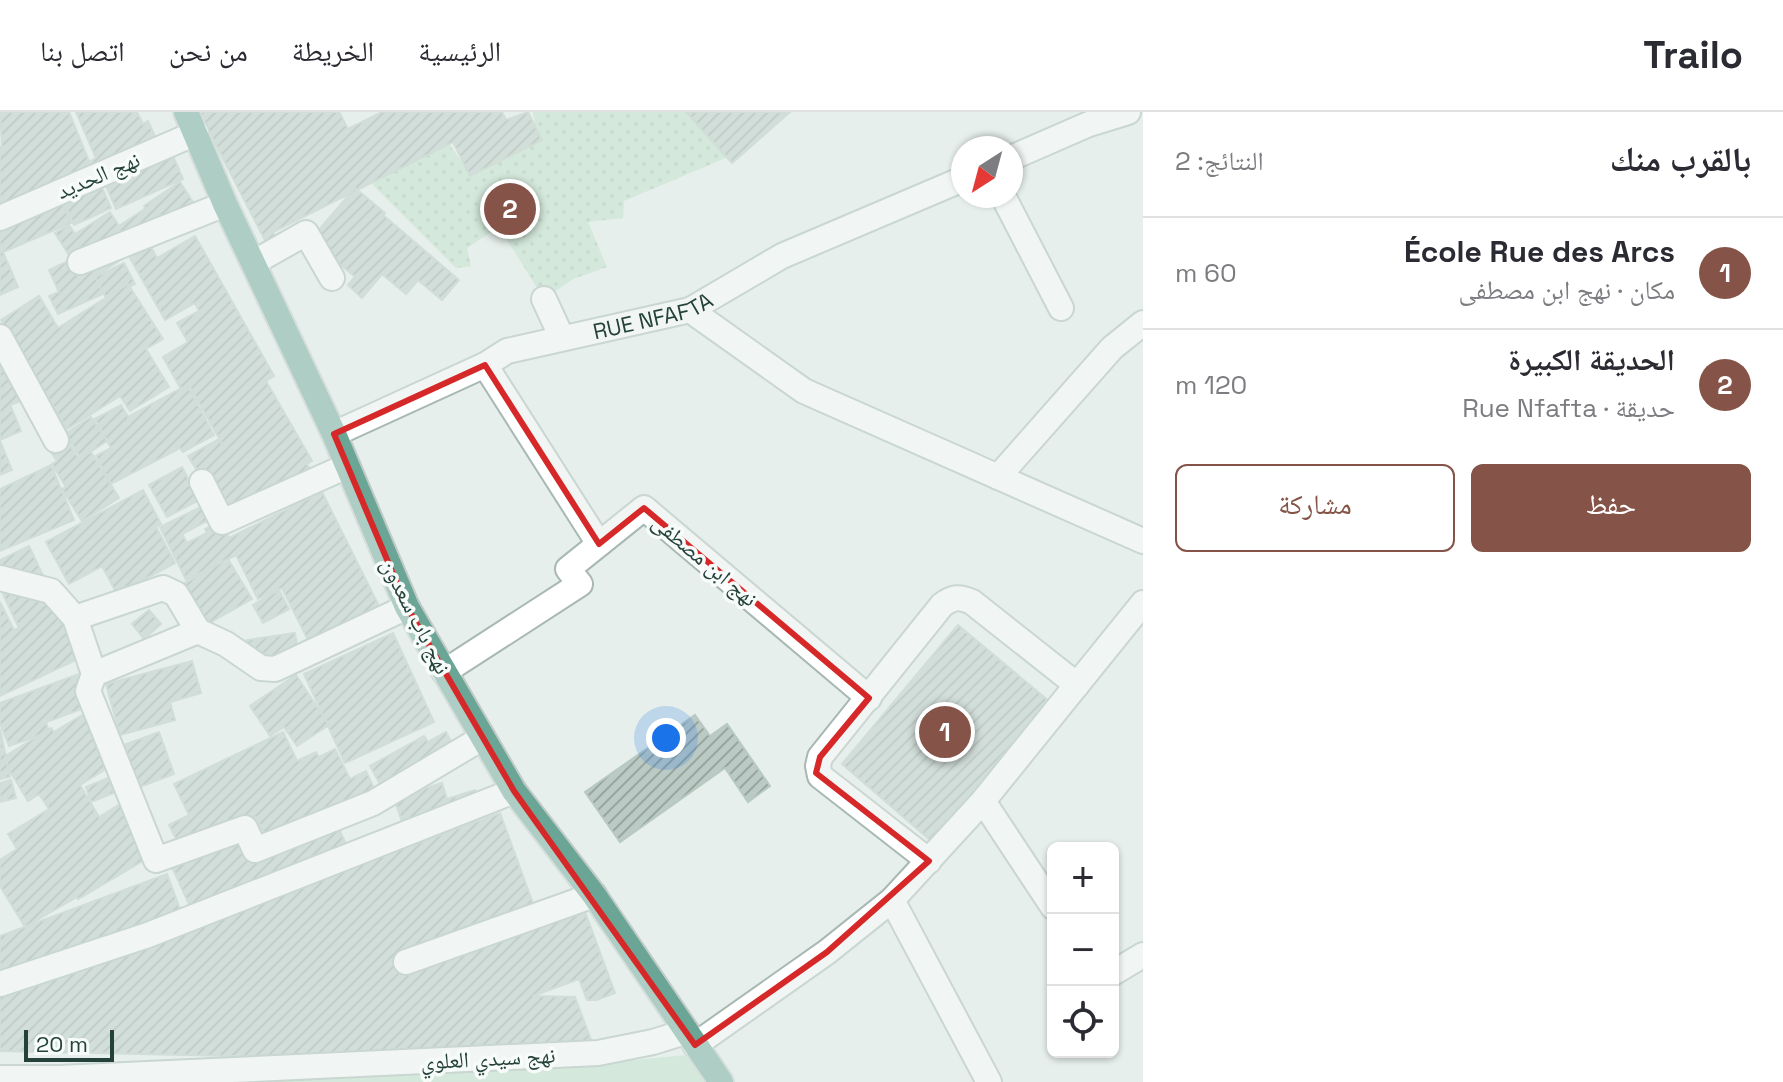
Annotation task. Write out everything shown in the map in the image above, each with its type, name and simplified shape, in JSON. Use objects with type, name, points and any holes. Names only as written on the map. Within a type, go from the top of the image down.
[{"type":"main road","name":"نهج باب سعدون","points":[[188,119],[334,434],[407,607],[514,791],[594,895],[721,1082]]},
{"type":"street","points":[[1023,152],[1087,118],[1128,112]]},
{"type":"street","name":"نهج الحديد","points":[[0,218],[188,119]]},
{"type":"street","name":"RUE NFAFTA","points":[[334,434],[485,365],[507,351],[690,310],[782,256],[951,184]]},
{"type":"street","points":[[80,262],[225,204]]},
{"type":"street","points":[[1009,208],[1061,308]]},
{"type":"street","points":[[253,263],[306,233],[332,278]]},
{"type":"street","points":[[544,299],[562,338]]},
{"type":"street","points":[[690,310],[804,391],[1143,541]]},
{"type":"street","points":[[998,477],[1112,348],[1143,323]]},
{"type":"street","points":[[0,337],[56,440]]},
{"type":"street","points":[[485,365],[599,544]]},
{"type":"street","points":[[202,482],[222,522],[347,466]]},
{"type":"street","name":"نهج ابن مصطفى","points":[[444,672],[580,584],[568,569],[644,508],[869,698]]},
{"type":"street","points":[[0,578],[51,591],[75,618],[94,674],[88,691],[156,860],[245,828],[255,850],[373,803],[482,738]]},
{"type":"street","points":[[75,618],[167,588],[176,594],[198,631],[268,670],[338,641],[407,607]]},
{"type":"street","points":[[929,861],[820,776],[818,766],[820,757],[942,605],[951,598],[961,597],[972,602],[1077,685]]},
{"type":"street","name":"نهج سيدي العلوي","points":[[0,1078],[60,1080],[598,1053],[690,1038],[827,952],[892,900],[983,801],[1143,603]]},
{"type":"street","points":[[94,674],[198,631]]},
{"type":"street","points":[[0,984],[148,935],[514,791]]},
{"type":"street","points":[[983,801],[1047,898]]},
{"type":"street","points":[[406,962],[594,895]]},
{"type":"street","points":[[892,900],[989,1082]]},
{"type":"street","points":[[1119,969],[1143,955]]},
{"type":"highlighted area","points":[[485,365],[599,544],[644,508],[869,698],[820,757],[816,773],[929,861],[827,952],[695,1045],[514,791],[407,607],[334,434]]},
{"type":"green space","points":[[533,112],[689,112],[728,157],[624,201],[623,218],[588,222],[607,267],[573,279],[544,299],[499,227],[467,248],[471,266],[456,268],[366,178],[441,133],[472,176],[536,130]]},
{"type":"green space","points":[[686,1055],[704,1082],[74,1082],[624,1061]]},
{"type":"building","points":[[0,112],[69,112],[95,176],[0,213]]},
{"type":"building","points":[[76,112],[137,112],[143,124],[148,121],[161,150],[169,147],[183,179],[116,209],[91,161],[96,158]]},
{"type":"building","points":[[199,112],[339,112],[348,129],[382,112],[502,112],[506,120],[528,112],[542,140],[470,176],[453,142],[273,232],[280,245],[270,250]]},
{"type":"building","points":[[686,112],[790,112],[732,163]]},
{"type":"building","points":[[99,181],[111,208],[74,225],[61,197]]},
{"type":"building","points":[[180,182],[198,210],[86,282],[55,233],[69,225],[75,234],[110,212],[119,226]]},
{"type":"building","points":[[355,188],[459,280],[442,300],[418,280],[406,294],[382,274],[362,298],[348,285],[355,277],[311,239]]},
{"type":"building","points":[[61,200],[71,223],[3,252],[18,287],[0,295],[0,233],[5,231],[2,225]]},
{"type":"building","points":[[195,236],[274,376],[266,381],[312,461],[307,464],[318,482],[234,529],[188,456],[219,439],[224,447],[190,387],[182,391],[163,357],[188,342],[177,323],[199,311],[195,303],[165,320],[130,258],[151,247],[157,258]]},
{"type":"building","points":[[70,260],[78,277],[94,269],[105,293],[58,314],[49,296],[59,292],[49,270]]},
{"type":"building","points":[[124,263],[135,284],[106,298],[95,277]]},
{"type":"building","points":[[128,284],[163,339],[146,349],[169,387],[130,411],[120,396],[67,429],[1,320],[39,296],[58,328]]},
{"type":"building","points":[[0,348],[31,397],[10,405],[21,431],[0,440]]},
{"type":"building","points":[[187,385],[214,435],[183,452],[180,448],[111,484],[96,456],[111,448],[95,419],[121,405],[128,417]]},
{"type":"building","points":[[91,417],[107,441],[81,458],[65,434]]},
{"type":"building","points":[[66,439],[79,459],[91,452],[119,498],[82,521],[62,489],[66,487],[52,464],[57,461],[49,449]]},
{"type":"building","points":[[0,441],[12,470],[0,475]]},
{"type":"building","points":[[51,465],[74,520],[0,551],[0,489]]},
{"type":"building","points":[[182,467],[199,500],[167,517],[149,485]]},
{"type":"building","points":[[143,490],[161,524],[156,527],[175,563],[117,594],[102,566],[69,584],[46,542]]},
{"type":"building","points":[[322,492],[386,620],[315,654],[282,588],[258,599],[236,555],[186,580],[160,527],[213,501],[220,514],[182,534],[187,543],[207,533],[205,529],[221,522],[229,538]]},
{"type":"building","points":[[29,546],[82,657],[0,696],[0,602],[14,630],[19,628],[3,594],[27,583],[0,580],[0,560]]},
{"type":"building","points":[[228,559],[252,599],[206,625],[183,584]]},
{"type":"building","points":[[279,590],[289,609],[263,623],[253,605]]},
{"type":"building","points":[[149,610],[161,624],[144,639],[132,624]]},
{"type":"building","points":[[958,625],[1049,701],[930,840],[842,764]]},
{"type":"building","points":[[295,633],[299,659],[252,667],[247,640]]},
{"type":"building","points":[[393,633],[434,722],[345,763],[304,674]]},
{"type":"building","points":[[192,661],[201,693],[170,702],[175,720],[120,735],[106,684]]},
{"type":"building","points":[[87,671],[98,703],[46,722],[49,732],[9,746],[0,723],[0,703]]},
{"type":"building","points":[[296,675],[329,725],[297,746],[284,727],[270,736],[250,706]]},
{"type":"building","points":[[97,706],[109,767],[80,785],[99,817],[127,800],[158,852],[25,927],[0,886],[0,860],[17,849],[8,834],[49,809],[39,794],[28,801],[2,758],[51,728],[54,732]]},
{"type":"building","points":[[695,715],[710,736],[727,724],[770,786],[748,802],[725,768],[620,842],[585,792]]},
{"type":"building","points":[[0,729],[10,777],[0,779]]},
{"type":"building","points":[[159,732],[174,774],[137,788],[121,746]]},
{"type":"building","points":[[283,732],[297,761],[316,752],[319,757],[335,749],[350,779],[366,771],[378,797],[271,848],[256,817],[183,853],[169,825],[189,815],[174,784]]},
{"type":"building","points":[[446,732],[458,756],[386,795],[370,766],[424,736],[428,742]]},
{"type":"building","points":[[108,778],[114,793],[91,802],[86,787]]},
{"type":"building","points":[[11,780],[16,798],[0,802],[0,783]]},
{"type":"building","points":[[442,783],[447,799],[475,790],[481,809],[406,834],[394,798]]},
{"type":"building","points":[[500,813],[538,917],[581,901],[615,993],[597,1000],[587,1000],[579,979],[533,996],[575,997],[600,1064],[0,1051],[0,936],[167,874],[187,928]]},
{"type":"building","points":[[337,825],[351,854],[198,924],[172,867],[253,830],[266,858]]},
{"type":"place","name":"الحديقة الكبيرة","points":[[510,209]]},
{"type":"place","name":"École Rue des Arcs","points":[[945,732]]}]
